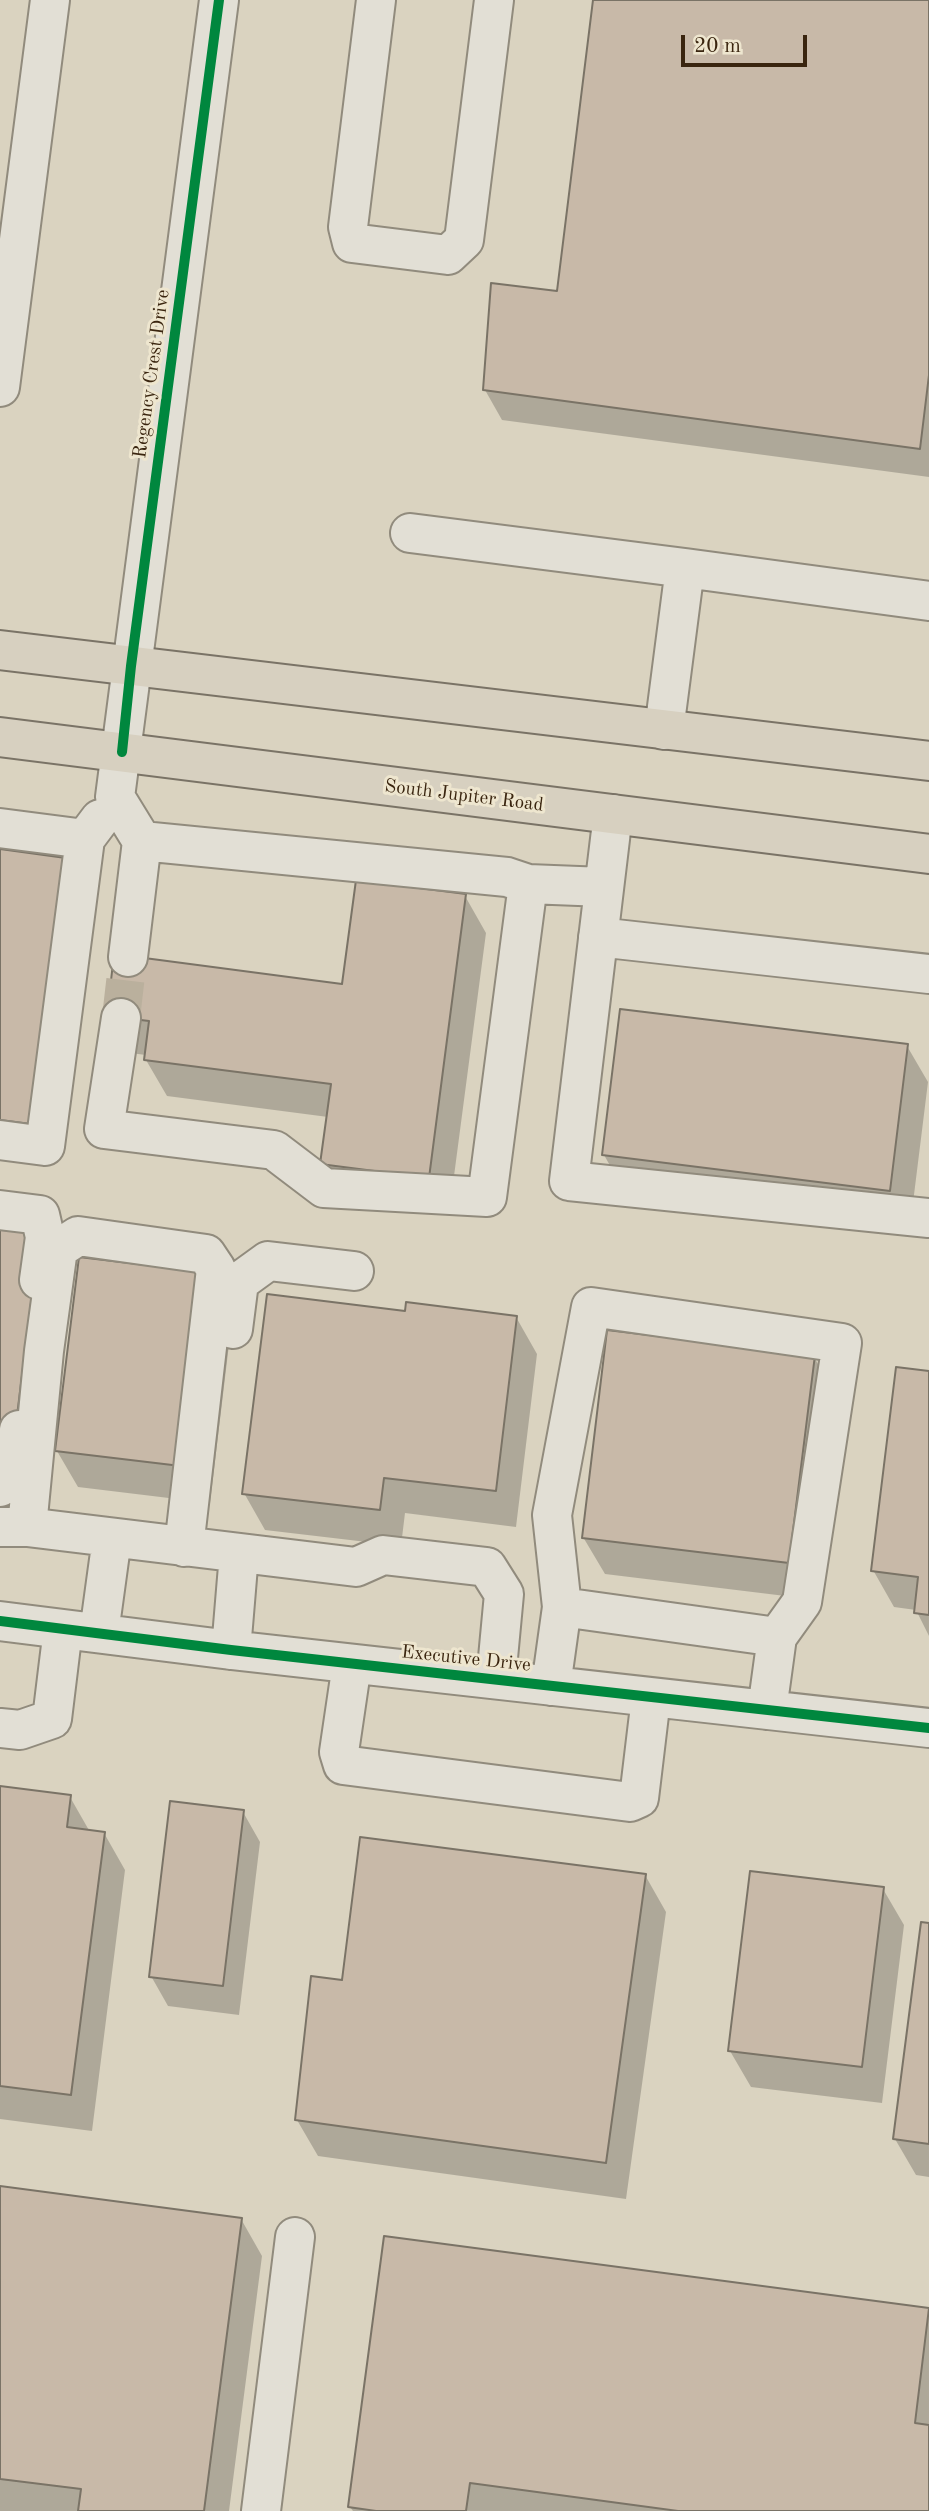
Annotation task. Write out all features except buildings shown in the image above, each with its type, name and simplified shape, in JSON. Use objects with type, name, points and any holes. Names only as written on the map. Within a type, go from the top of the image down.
[{"type":"main road","points":[[0,650],[929,761]]},
{"type":"main road","name":"South Jupiter Road","points":[[0,737],[929,854]]},
{"type":"street","points":[[0,387],[50,0]]},
{"type":"street","name":"Regency Crest Drive","points":[[115,797],[219,0]]},
{"type":"street","points":[[376,0],[348,227],[352,243],[448,255],[464,240],[494,0]]},
{"type":"street","points":[[410,533],[929,601]]},
{"type":"street","points":[[664,730],[685,568]]},
{"type":"street","points":[[0,1140],[46,1146],[85,839],[115,797],[142,841],[128,957]]},
{"type":"street","points":[[613,814],[569,1181],[929,1218]]},
{"type":"street","points":[[0,828],[85,839]]},
{"type":"street","points":[[142,841],[507,877],[528,884],[604,887]]},
{"type":"street","points":[[121,1018],[104,1129],[274,1150],[324,1188],[487,1197],[528,884]]},
{"type":"street","points":[[598,937],[929,974]]},
{"type":"street","points":[[0,1210],[40,1216],[45,1237],[15,1461],[0,1487]]},
{"type":"street","points":[[231,1650],[209,1550],[216,1269],[206,1254],[78,1236],[58,1249],[44,1352],[13,1527],[112,1538],[209,1550],[356,1567],[383,1555],[487,1567],[505,1594],[496,1679]]},
{"type":"street","points":[[209,1550],[239,1282],[268,1261],[354,1271]]},
{"type":"street","points":[[551,1686],[562,1608],[552,1516],[592,1307],[842,1343],[802,1602],[777,1637],[767,1710]]},
{"type":"street","points":[[0,1728],[20,1730],[51,1719],[112,1538]]},
{"type":"street","points":[[562,1608],[777,1637]]},
{"type":"street","name":"Executive Drive","points":[[0,1621],[352,1664],[929,1728]]},
{"type":"street","points":[[352,1664],[338,1752],[343,1765],[630,1802],[639,1798],[651,1698]]},
{"type":"street","points":[[261,2511],[295,2237]]},
{"type":"tunnel","points":[[121,1018],[128,957]]},
{"type":"cycle path","points":[[122,752],[219,0]]},
{"type":"cycle path","points":[[0,1621],[231,1650],[929,1728]]}]
